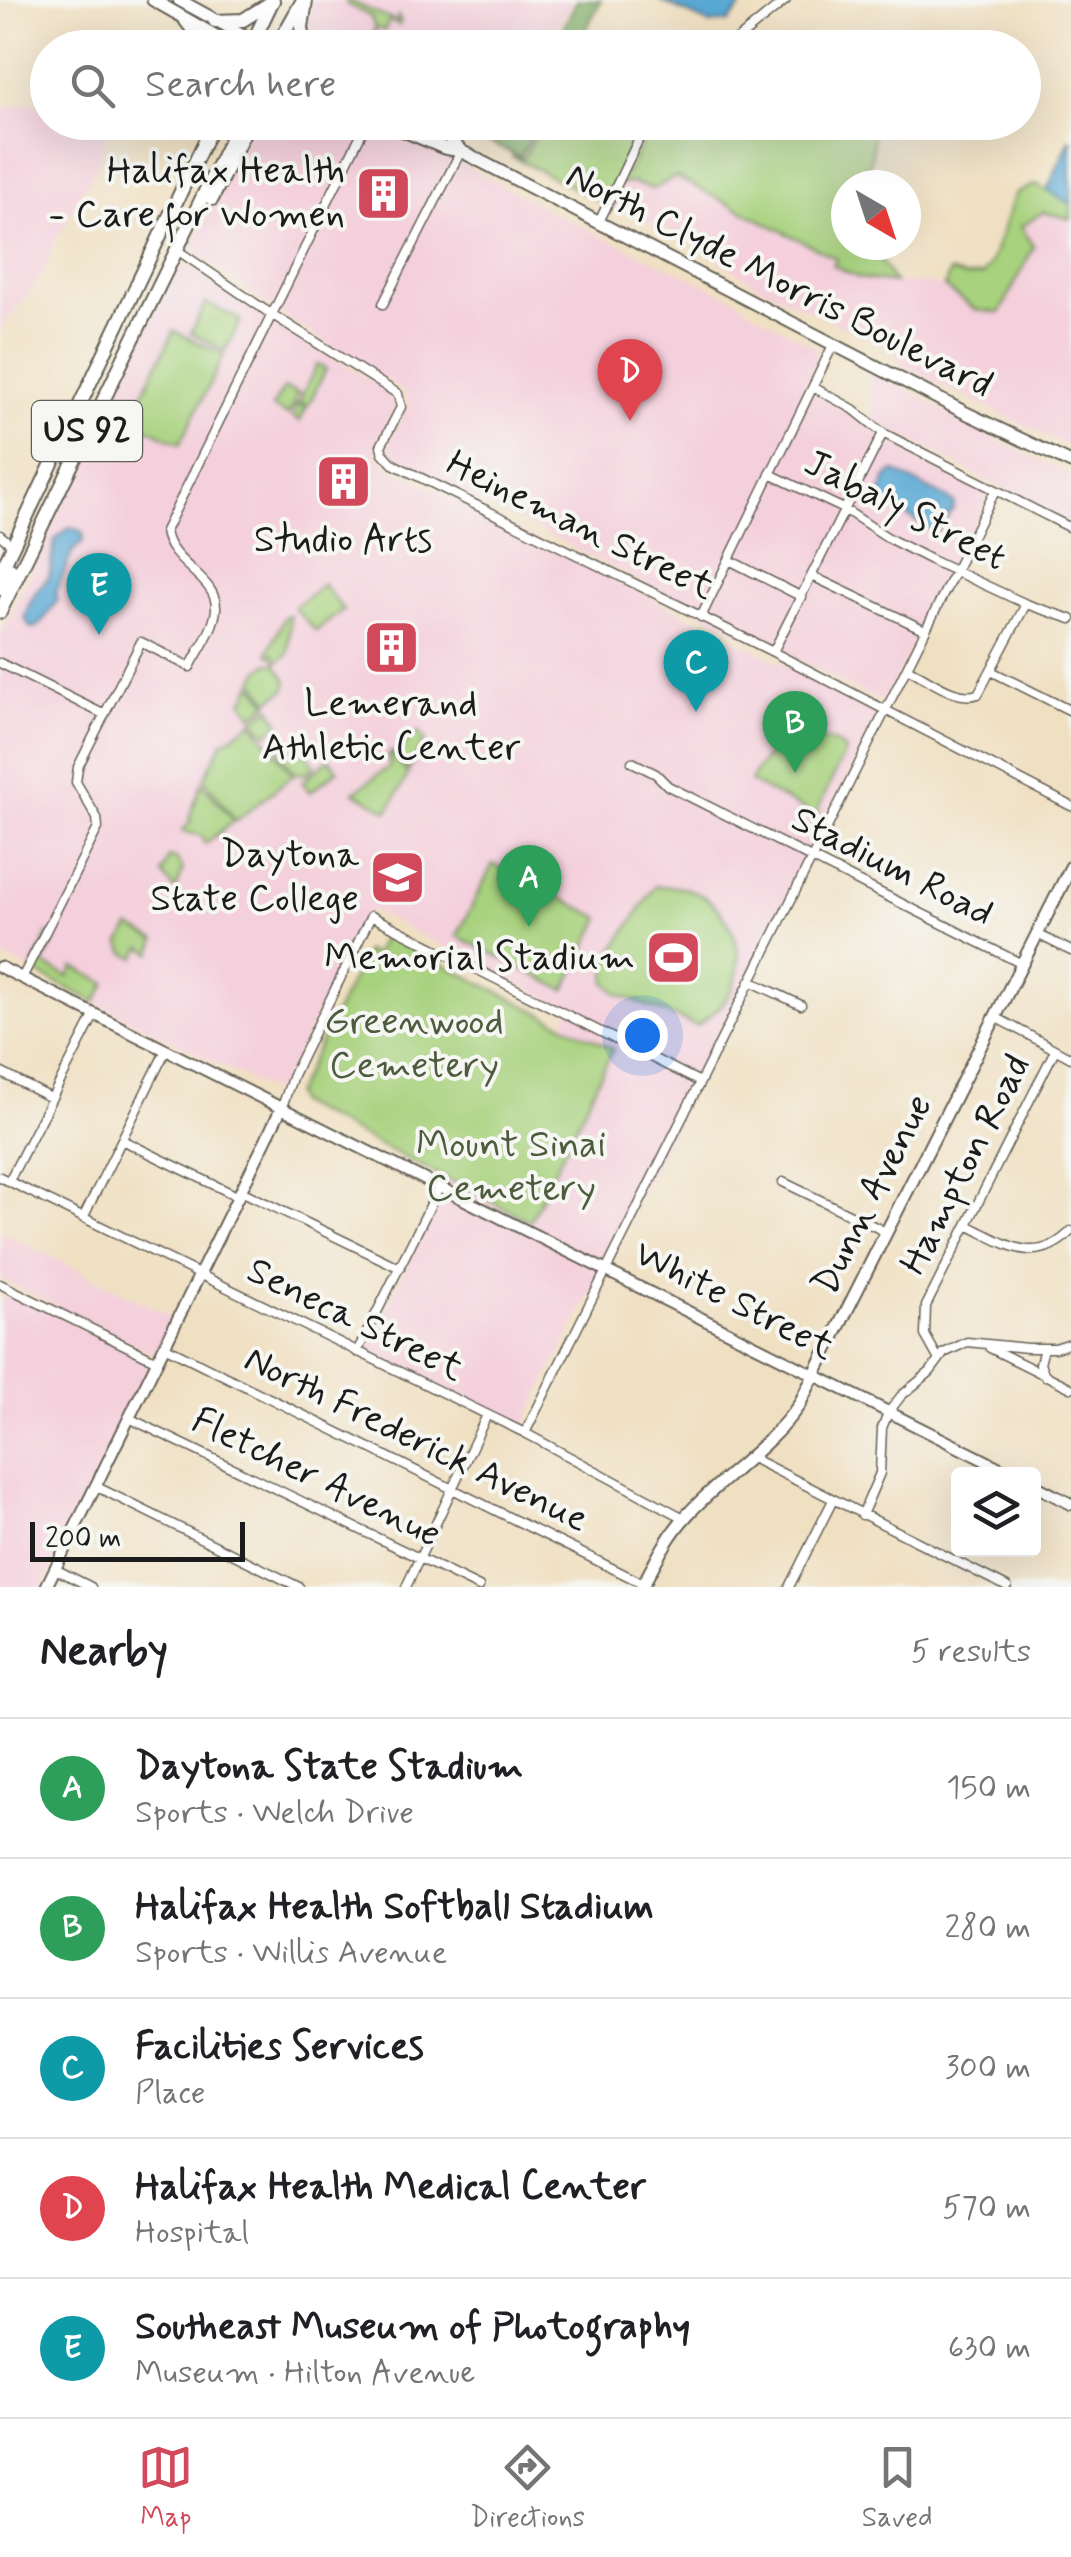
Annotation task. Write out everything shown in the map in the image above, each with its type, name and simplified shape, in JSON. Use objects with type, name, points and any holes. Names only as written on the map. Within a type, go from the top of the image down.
[{"type":"main road","points":[[153,0],[202,30]]},
{"type":"main road","points":[[180,0],[228,30]]},
{"type":"main road","points":[[215,22],[243,20],[273,0]]},
{"type":"main road","points":[[259,30],[273,0]]},
{"type":"main road","points":[[287,30],[305,0]]},
{"type":"main road","points":[[303,30],[305,0]]},
{"type":"main road","points":[[186,22],[192,30]]},
{"type":"main road","name":"US 92","points":[[0,573],[206,140]]},
{"type":"main road","name":"US 92","points":[[0,612],[230,140]]},
{"type":"main road","points":[[177,250],[201,220],[240,140]]},
{"type":"main road","name":"North Clyde Morris Boulevard","points":[[425,140],[461,150]]},
{"type":"main road","name":"North Clyde Morris Boulevard","points":[[452,140],[461,150],[599,222],[1071,463]]},
{"type":"main road","points":[[88,430],[86,418],[113,362],[109,347]]},
{"type":"main road","points":[[0,589],[13,562],[13,546]]},
{"type":"main road","name":"Dunn Avenue","points":[[643,1586],[684,1518],[784,1425],[815,1376],[1071,867]]},
{"type":"street","points":[[749,30],[786,0]]},
{"type":"street","points":[[22,978],[98,828],[76,782],[83,756],[140,642],[190,667],[214,620],[215,599],[204,582],[171,550],[165,531],[358,140]]},
{"type":"street","points":[[599,222],[638,140]]},
{"type":"street","points":[[382,304],[461,150]]},
{"type":"street","points":[[177,250],[271,314]]},
{"type":"street","name":"Heineman Street","points":[[271,314],[402,399],[381,446],[386,458],[1071,806]]},
{"type":"street","points":[[701,617],[834,343]]},
{"type":"street","points":[[813,387],[852,409],[883,433],[1071,528]]},
{"type":"street","points":[[773,652],[883,433]]},
{"type":"street","name":"Jabaly Street","points":[[770,474],[844,509],[890,539],[1026,604],[1071,619]]},
{"type":"street","points":[[525,1433],[994,491]]},
{"type":"street","points":[[0,535],[13,546]]},
{"type":"street","points":[[729,560],[802,596]]},
{"type":"street","points":[[812,576],[925,630]]},
{"type":"street","points":[[907,668],[966,697],[978,694],[1026,604]]},
{"type":"street","points":[[0,663],[104,714]]},
{"type":"street","points":[[991,671],[1071,711]]},
{"type":"street","name":"Stadium Road","points":[[632,762],[656,774],[668,786],[1022,964]]},
{"type":"street","points":[[46,1587],[199,1274],[242,1195],[288,1085],[371,916],[698,1081]]},
{"type":"street","points":[[1037,934],[1071,952]]},
{"type":"street","name":"White Street","points":[[0,967],[998,1467]]},
{"type":"street","points":[[750,981],[802,1004]]},
{"type":"street","points":[[4,1179],[95,1014]]},
{"type":"street","points":[[996,1018],[1071,1058]]},
{"type":"street","points":[[84,1218],[166,1050]]},
{"type":"street","name":"Hampton Road","points":[[939,1360],[925,1336],[926,1306],[1055,1050]]},
{"type":"street","points":[[0,1072],[51,1098]]},
{"type":"street","points":[[122,1140],[400,1268]]},
{"type":"street","name":"Seneca Street","points":[[4,1179],[525,1433],[684,1518]]},
{"type":"street","points":[[783,1182],[888,1233]]},
{"type":"street","points":[[358,1352],[441,1185]]},
{"type":"street","points":[[967,1224],[1019,1250],[1032,1251],[1051,1247],[1071,1230]]},
{"type":"street","points":[[0,1284],[156,1360]]},
{"type":"street","points":[[862,1515],[880,1473],[882,1428],[888,1414],[952,1346],[967,1342],[1044,1348],[1071,1343]]},
{"type":"street","name":"North Frederick Avenue","points":[[164,1346],[643,1586]]},
{"type":"street","points":[[986,1346],[1071,1388]]},
{"type":"street","points":[[1044,1348],[1040,1364],[1045,1376]]},
{"type":"street","points":[[406,1587],[487,1416]]},
{"type":"street","name":"Fletcher Avenue","points":[[129,1418],[479,1587]]},
{"type":"street","points":[[750,1457],[1007,1587]]},
{"type":"street","points":[[95,1486],[299,1587]]},
{"type":"street","points":[[1041,1489],[1071,1504]]},
{"type":"street","points":[[793,1586],[833,1500]]},
{"type":"street","points":[[54,1569],[91,1587]]},
{"type":"shaded area","points":[[312,0],[572,0],[557,30],[309,30],[307,19]]},
{"type":"shaded area","points":[[30,103],[30,140],[104,140],[101,157],[54,243],[43,274],[0,330],[0,109]]},
{"type":"shaded area","points":[[245,140],[409,140],[736,299],[816,347],[816,362],[803,388],[846,410],[891,443],[983,489],[986,501],[886,698],[877,700],[396,459],[387,445],[409,405],[403,391],[278,313],[195,251],[194,245]]},
{"type":"shaded area","points":[[675,176],[831,256],[831,260],[838,260],[834,264],[894,283],[945,287],[976,310],[1006,303],[1027,262],[1021,227],[1043,212],[1071,219],[1071,448],[902,366],[895,352],[754,283],[683,237],[598,200],[616,183],[653,189]]},
{"type":"shaded area","name":"Daytona State College","points":[[186,265],[388,391],[397,402],[376,451],[389,467],[872,708],[875,713],[875,721],[523,1428],[365,1351],[440,1198],[437,1174],[469,1108],[512,1125],[570,1010],[369,909],[278,1094],[0,955],[0,635],[175,270]]},
{"type":"shaded area","points":[[870,369],[998,441],[1071,475],[1071,524],[875,422]]},
{"type":"shaded area","points":[[0,1231],[173,1318],[155,1355],[0,1279]]},
{"type":"shaded area","points":[[7,1291],[151,1362],[42,1587],[0,1587],[0,1304]]},
{"type":"green space","points":[[348,0],[396,22],[398,16],[401,22],[399,25],[390,20],[385,30],[375,30],[371,17],[346,4]]},
{"type":"green space","points":[[577,0],[601,0],[586,30],[562,30]]},
{"type":"green space","points":[[484,140],[529,140],[520,157]]},
{"type":"green space","points":[[533,140],[634,140],[621,170],[627,174],[643,140],[872,140],[868,170],[831,170],[831,256],[676,177],[653,189],[616,183],[598,200],[511,156],[523,159]]},
{"type":"green space","points":[[1036,184],[1071,204],[1071,219],[1043,212],[1021,227],[1034,246],[1000,313],[976,310],[944,287],[950,272],[966,277],[983,275],[991,263],[1015,194]]},
{"type":"green space","points":[[836,260],[881,260],[894,283],[859,278],[833,265]]},
{"type":"green space","points":[[206,303],[241,320],[225,351],[191,333]]},
{"type":"green space","points":[[174,331],[224,355],[180,444],[130,419]]},
{"type":"green space","points":[[317,365],[326,369],[308,406],[300,402],[301,397]]},
{"type":"green space","points":[[284,388],[298,393],[294,401],[306,408],[300,421],[292,417],[297,407],[294,405],[288,415],[272,407]]},
{"type":"green space","points":[[323,584],[343,610],[316,631],[294,608]]},
{"type":"green space","points":[[290,615],[288,654],[277,663],[274,654],[268,652],[285,616]]},
{"type":"green space","points":[[269,663],[276,664],[287,680],[286,689],[269,701],[254,681]]},
{"type":"green space","points":[[252,684],[268,703],[253,716],[243,702]]},
{"type":"green space","points":[[270,707],[280,723],[266,734],[254,720]]},
{"type":"green space","points":[[252,722],[293,775],[236,821],[204,779],[222,743]]},
{"type":"green space","points":[[418,732],[425,740],[409,771],[394,752]]},
{"type":"green space","points":[[818,738],[846,750],[818,809],[819,820],[813,822],[809,812],[750,782],[762,762],[777,749],[795,741]]},
{"type":"green space","points":[[280,746],[306,752],[315,766],[306,774],[295,773],[279,752]]},
{"type":"green space","points":[[391,753],[408,775],[388,811],[354,792],[389,767],[387,757]]},
{"type":"green space","points":[[329,759],[338,770],[310,792],[302,782]]},
{"type":"green space","points":[[202,783],[234,821],[205,844],[202,836],[182,831],[191,821]]},
{"type":"green space","points":[[169,857],[176,859],[183,869],[176,891],[162,874]]},
{"type":"green space","points":[[493,864],[601,918],[565,990],[457,936]]},
{"type":"green space","name":"Memorial Stadium","points":[[655,886],[683,888],[703,896],[716,907],[734,935],[738,968],[734,984],[720,1007],[697,1026],[618,994],[606,982],[607,961]]},
{"type":"green space","points":[[130,927],[156,940],[152,953],[142,947],[136,958],[124,952],[121,943]]},
{"type":"green space","points":[[48,934],[55,938],[43,964],[69,977],[74,967],[106,983],[96,1002],[32,971]]},
{"type":"green space","name":"Greenwood Cemetery","points":[[384,935],[613,1049],[530,1221],[297,1103],[294,1095],[366,951],[374,955]]},
{"type":"water","points":[[659,0],[747,0],[729,22],[710,24]]},
{"type":"water","points":[[1071,138],[1071,204],[1047,190]]},
{"type":"water","points":[[894,471],[954,502],[954,508],[936,533],[882,501],[879,496]]},
{"type":"water","points":[[70,527],[83,532],[83,541],[73,551],[56,592],[58,600],[39,626],[31,628],[25,619],[28,607],[49,577],[55,540]]},
{"type":"place","name":"Halifax Health - Care for Women","points":[[384,193]]},
{"type":"place","name":"Halifax Health Medical Center","points":[[630,421]]},
{"type":"place","name":"Studio Arts","points":[[343,482]]},
{"type":"place","name":"Southeast Museum of Photography","points":[[99,635]]},
{"type":"place","name":"Lemerand Athletic Center","points":[[391,647]]},
{"type":"place","name":"Facilities Services","points":[[696,712]]},
{"type":"place","name":"Halifax Health Softball Stadium","points":[[795,773]]},
{"type":"place","name":"Daytona State College","points":[[398,877]]},
{"type":"place","name":"Daytona State Stadium","points":[[529,927]]},
{"type":"place","name":"Memorial Stadium","points":[[674,958]]},
{"type":"park label","name":"Mount Sinai Cemetery","points":[[511,1167]]}]
